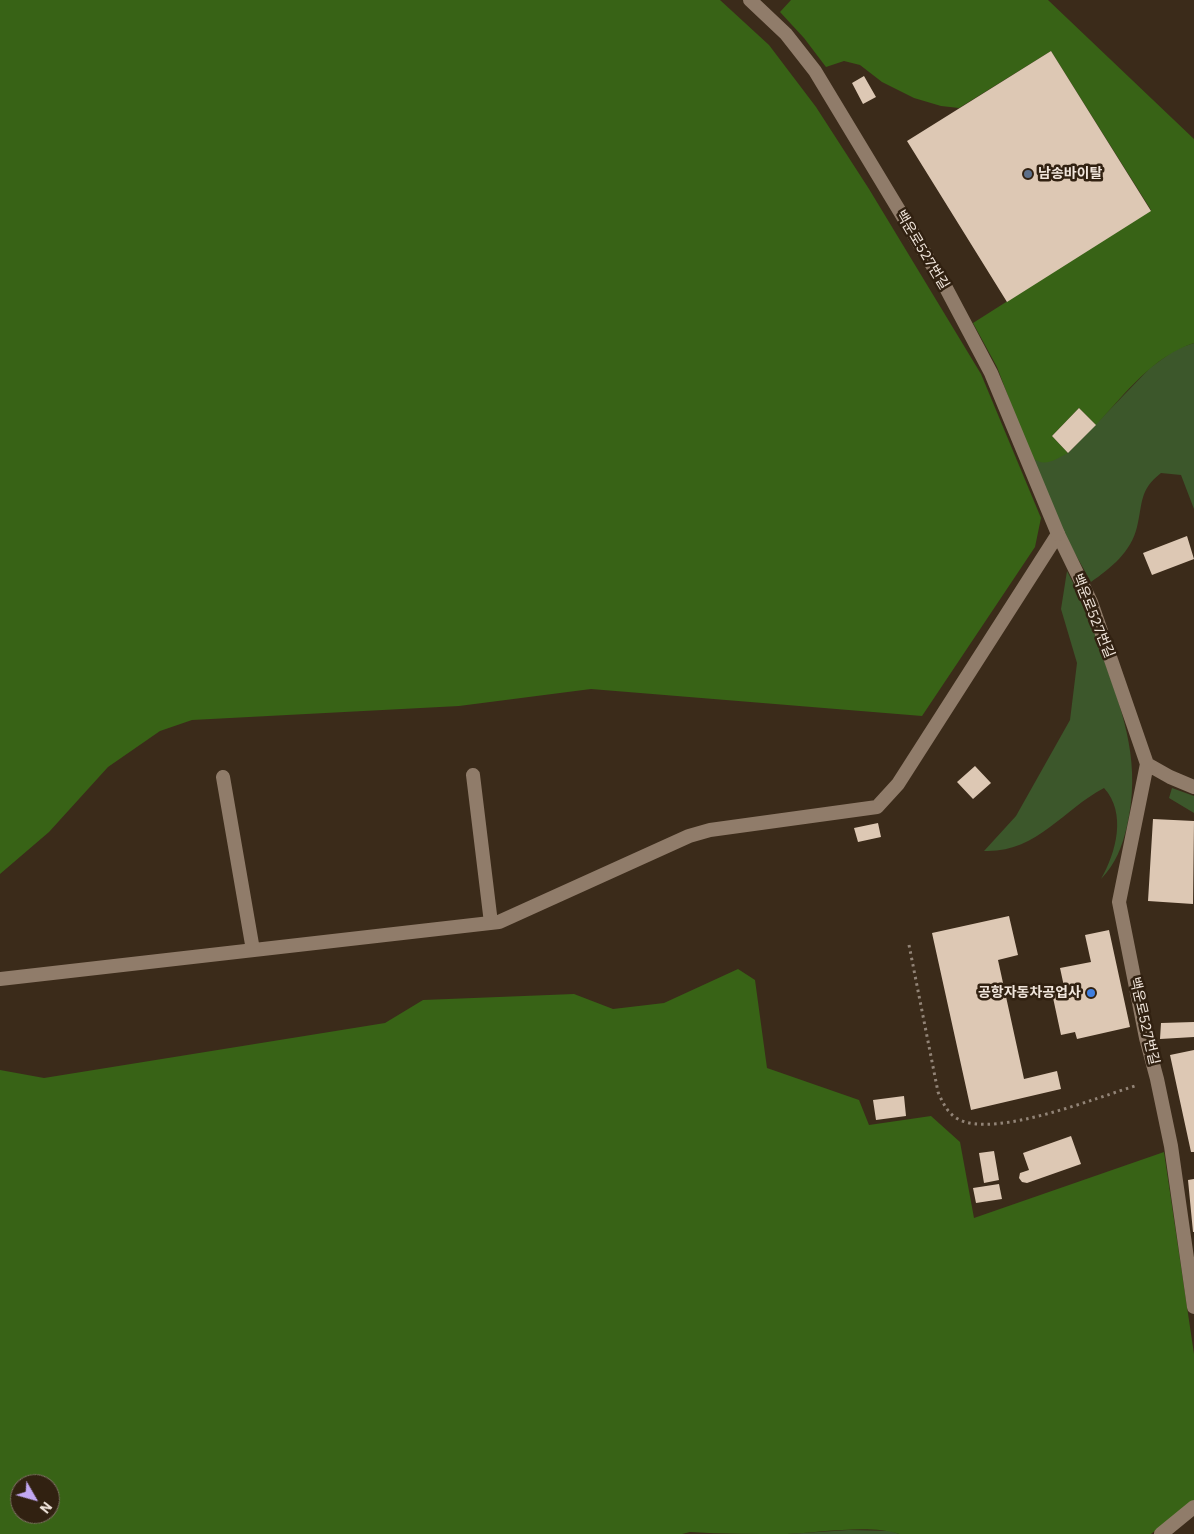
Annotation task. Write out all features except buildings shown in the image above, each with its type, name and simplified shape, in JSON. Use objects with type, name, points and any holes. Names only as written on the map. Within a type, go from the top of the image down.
[{"type":"street","name":"백운로527번길","points":[[750,0],[786,34],[815,71],[946,288],[991,373],[1058,534],[1091,602],[1147,764],[1119,902],[1146,1038],[1172,1146],[1194,1307]]},
{"type":"street","points":[[0,979],[491,922],[513,916],[689,836],[710,830],[877,807],[898,784],[1058,534]]},
{"type":"street","points":[[1147,764],[1170,777],[1194,787]]},
{"type":"street","points":[[473,775],[491,922]]},
{"type":"street","points":[[223,777],[254,950]]},
{"type":"street","points":[[1161,1534],[1194,1507]]},
{"type":"path","points":[[909,945],[938,1092],[946,1109],[958,1119],[973,1124],[1010,1123],[1157,1079]]},
{"type":"green space","points":[[0,0],[720,0],[769,45],[816,107],[869,189],[981,374],[1041,518],[1035,547],[922,716],[591,689],[459,706],[192,720],[160,731],[108,767],[49,832],[0,874]]},
{"type":"green space","points":[[791,0],[1048,0],[1194,139],[1194,343],[1179,349],[1153,366],[1140,377],[1096,425],[1079,408],[1052,436],[1068,453],[1050,462],[1041,462],[1031,457],[997,367],[973,323],[1151,210],[1051,51],[959,108],[941,106],[914,98],[882,82],[860,65],[844,61],[826,67],[804,38],[780,12]]},
{"type":"green space","points":[[1194,343],[1194,509],[1181,475],[1161,473],[1145,491],[1137,527],[1125,552],[1113,565],[1091,582],[1064,534],[1031,457],[1068,453],[1150,368],[1176,349]]},
{"type":"green space","points":[[1067,571],[1097,639],[1119,703],[1129,743],[1132,783],[1127,826],[1121,848],[1101,879],[1111,857],[1117,833],[1115,809],[1111,798],[1104,788],[1034,838],[1003,850],[984,851],[1016,816],[1070,720],[1077,663],[1061,609]]},
{"type":"green space","points":[[1172,788],[1194,796],[1194,813],[1169,798]]},
{"type":"green space","points":[[738,969],[755,980],[767,1068],[859,1100],[869,1125],[931,1116],[960,1142],[974,1218],[1164,1152],[1194,1354],[1194,1500],[1151,1534],[899,1534],[859,1529],[787,1534],[690,1532],[682,1534],[0,1534],[0,1070],[44,1078],[385,1023],[423,1000],[574,994],[613,1009],[664,1003]]},
{"type":"green space","points":[[849,1530],[891,1531],[899,1534],[787,1534]]},
{"type":"place","name":"남송바이탈","points":[[1028,174]]},
{"type":"place","name":"공항자동차공업사","points":[[1091,993]]}]
